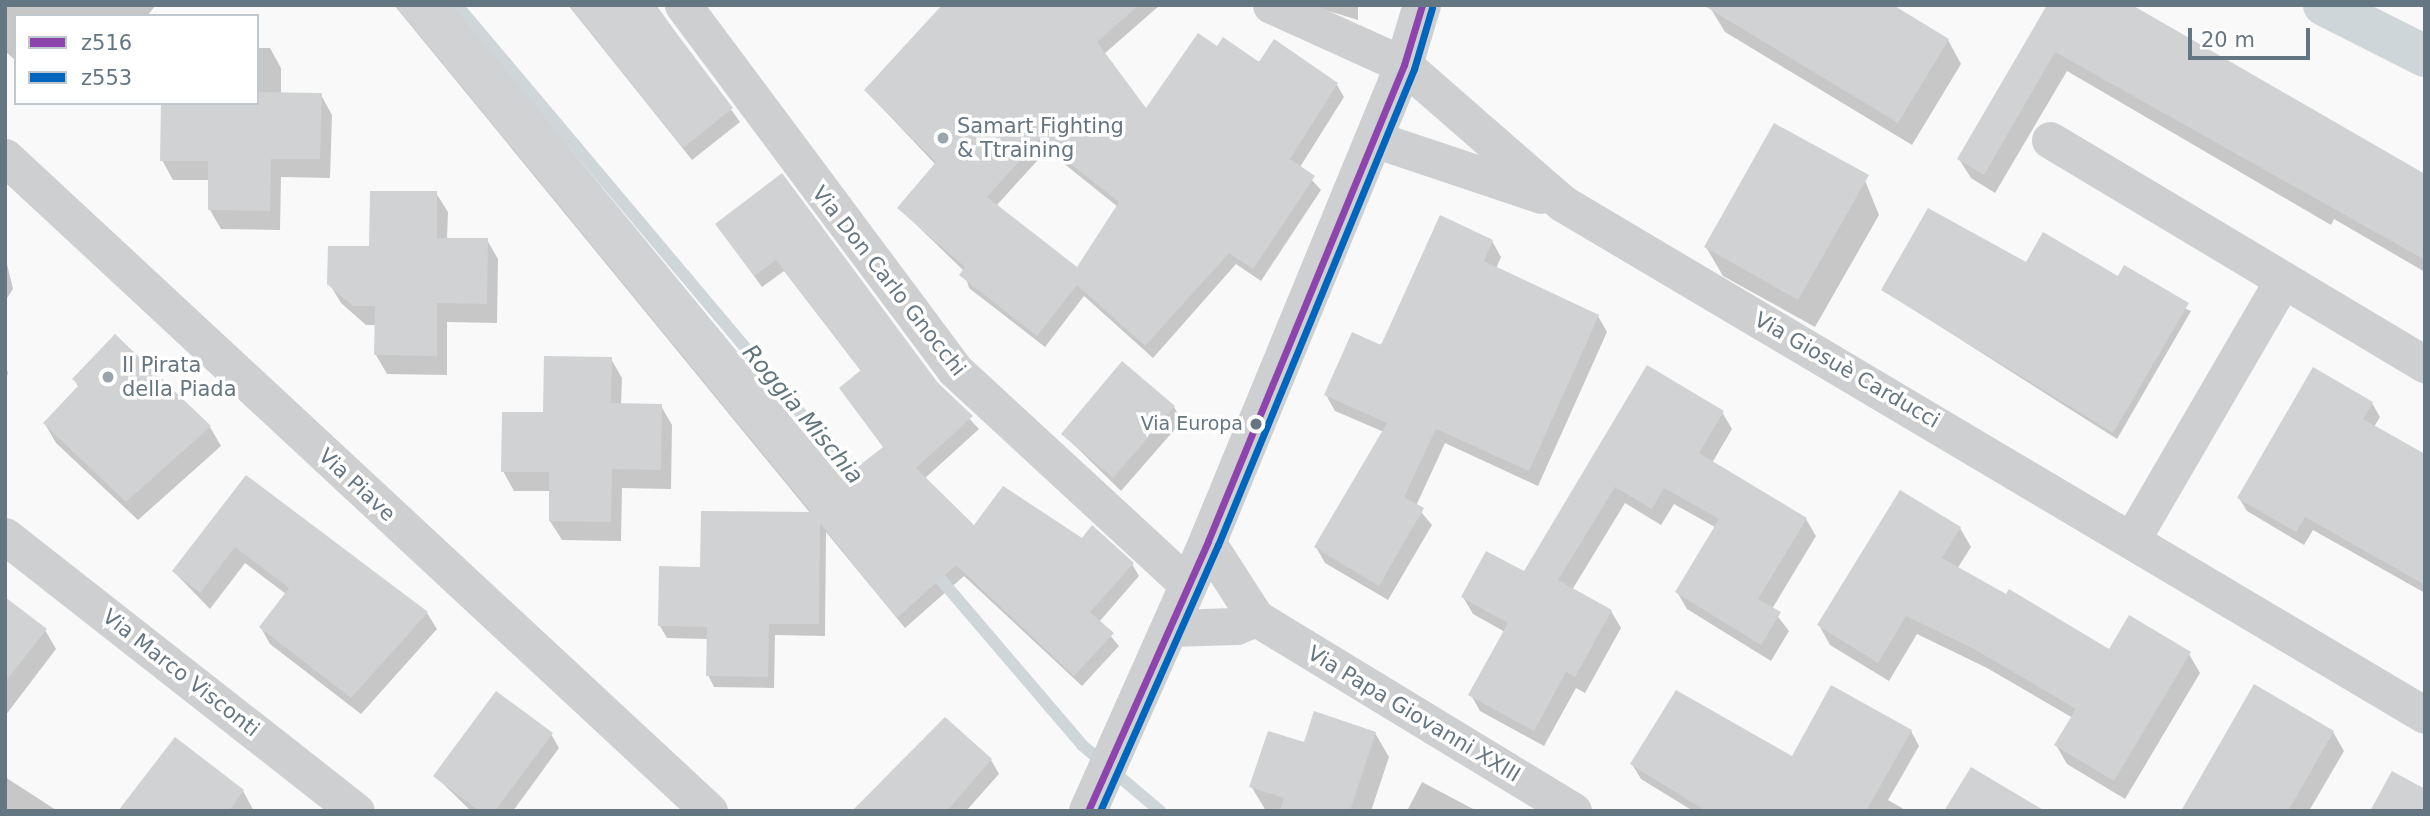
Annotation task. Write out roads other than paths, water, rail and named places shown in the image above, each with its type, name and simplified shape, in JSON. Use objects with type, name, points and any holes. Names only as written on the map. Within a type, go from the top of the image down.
[{"type":"street","name":"Via Don Carlo Gnocchi","points":[[683,5],[955,370],[1188,585]]},
{"type":"street","name":"Via Giosuè Carducci","points":[[1271,5],[1404,65],[1562,203],[2425,715]]},
{"type":"street","points":[[1101,782],[1207,542],[1374,139],[1404,65],[1422,5]]},
{"type":"street","name":"Via Giosuè Carducci","points":[[1374,139],[1562,203]]},
{"type":"street","points":[[2050,140],[2425,364]]},
{"type":"street","name":"Via Piave","points":[[5,158],[709,811]]},
{"type":"street","points":[[2132,539],[2283,280]]},
{"type":"street","name":"Via Marco Visconti","points":[[5,536],[356,811]]},
{"type":"street","points":[[1170,628],[1236,626],[1256,618],[1207,542]]},
{"type":"street","name":"Via Papa Giovanni XXIII","points":[[1256,618],[1573,811]]},
{"type":"waterway","name":"Roggia Mischia","points":[[457,5],[860,484]]},
{"type":"waterway","points":[[2324,5],[2425,56]]},
{"type":"waterway","name":"Roggia Mischia","points":[[931,568],[1082,745],[1160,811]]},
{"type":"place","name":"Samart Fighting & Ttraining","points":[[943,138]]},
{"type":"place","name":"Il Pirata della Piada","points":[[108,377]]},
{"type":"place","name":"Via Europa","points":[[1256,424]]}]
